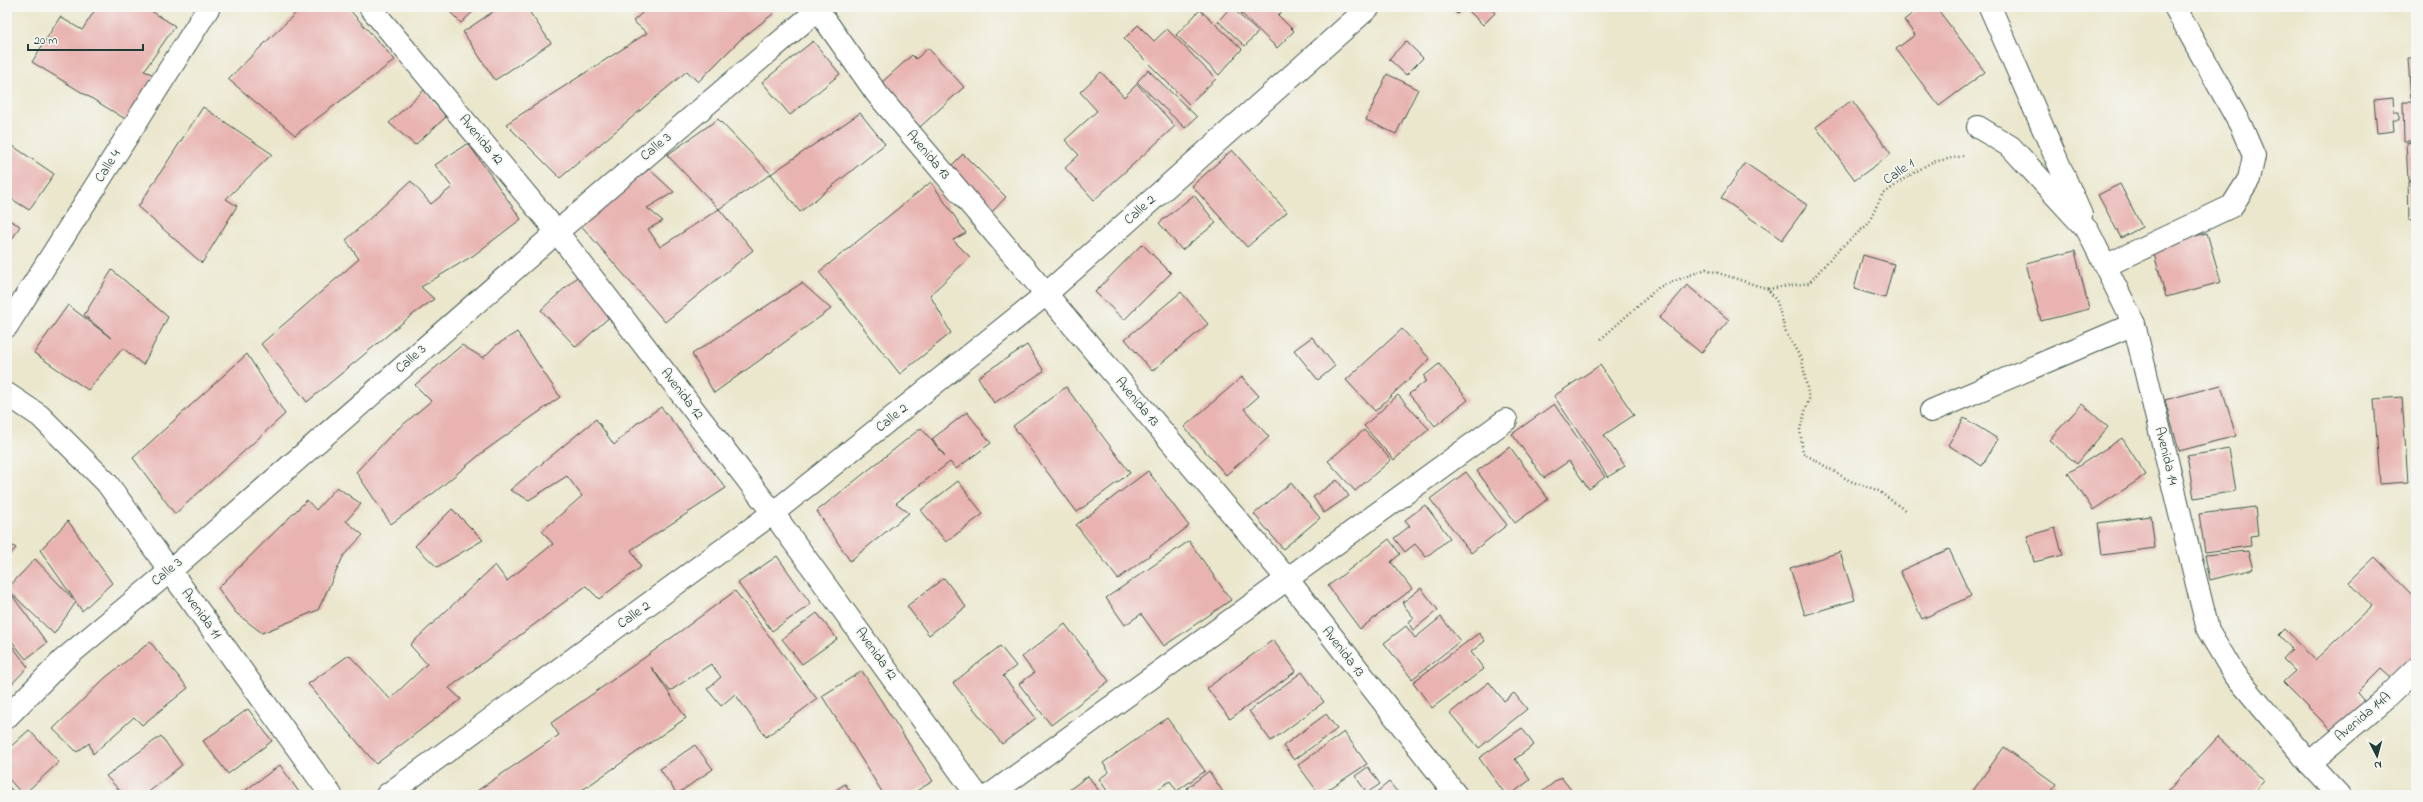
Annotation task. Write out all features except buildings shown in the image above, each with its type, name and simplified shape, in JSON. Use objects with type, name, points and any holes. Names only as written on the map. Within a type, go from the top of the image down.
[{"type":"street","name":"Calle 4","points":[[7,326],[209,7]]},
{"type":"street","name":"Avenida 12","points":[[370,7],[557,232],[773,513],[977,795]]},
{"type":"street","name":"Calle 2","points":[[387,795],[773,513],[1045,295],[1369,7]]},
{"type":"street","points":[[1990,7],[2088,231]]},
{"type":"street","points":[[2105,266],[2232,206],[2249,179],[2254,156],[2244,132],[2175,7]]},
{"type":"street","name":"Calle 3","points":[[7,717],[63,660],[170,571],[557,232],[819,8]]},
{"type":"street","name":"Avenida 13","points":[[819,8],[877,94],[1045,295],[1288,580],[1456,795]]},
{"type":"street","name":"Avenida 14","points":[[1978,127],[2011,147],[2088,231],[2134,324],[2208,630],[2234,674],[2309,763],[2339,795]]},
{"type":"street","points":[[1931,411],[2134,324]]},
{"type":"street","name":"Avenida 11","points":[[7,394],[40,416],[107,483],[331,795]]},
{"type":"street","points":[[990,795],[1288,580],[1506,420]]},
{"type":"street","name":"Avenida 14A","points":[[2309,763],[2385,699],[2416,669]]},
{"type":"path","name":"Calle 1","points":[[1768,289],[1808,283],[1836,252],[1868,224],[1882,195],[1904,179],[1932,162],[1964,156]]},
{"type":"path","points":[[1601,339],[1659,287],[1706,269],[1768,289],[1777,302],[1786,333],[1802,360],[1809,399],[1800,429],[1803,453],[1850,481],[1877,490],[1906,511]]}]
